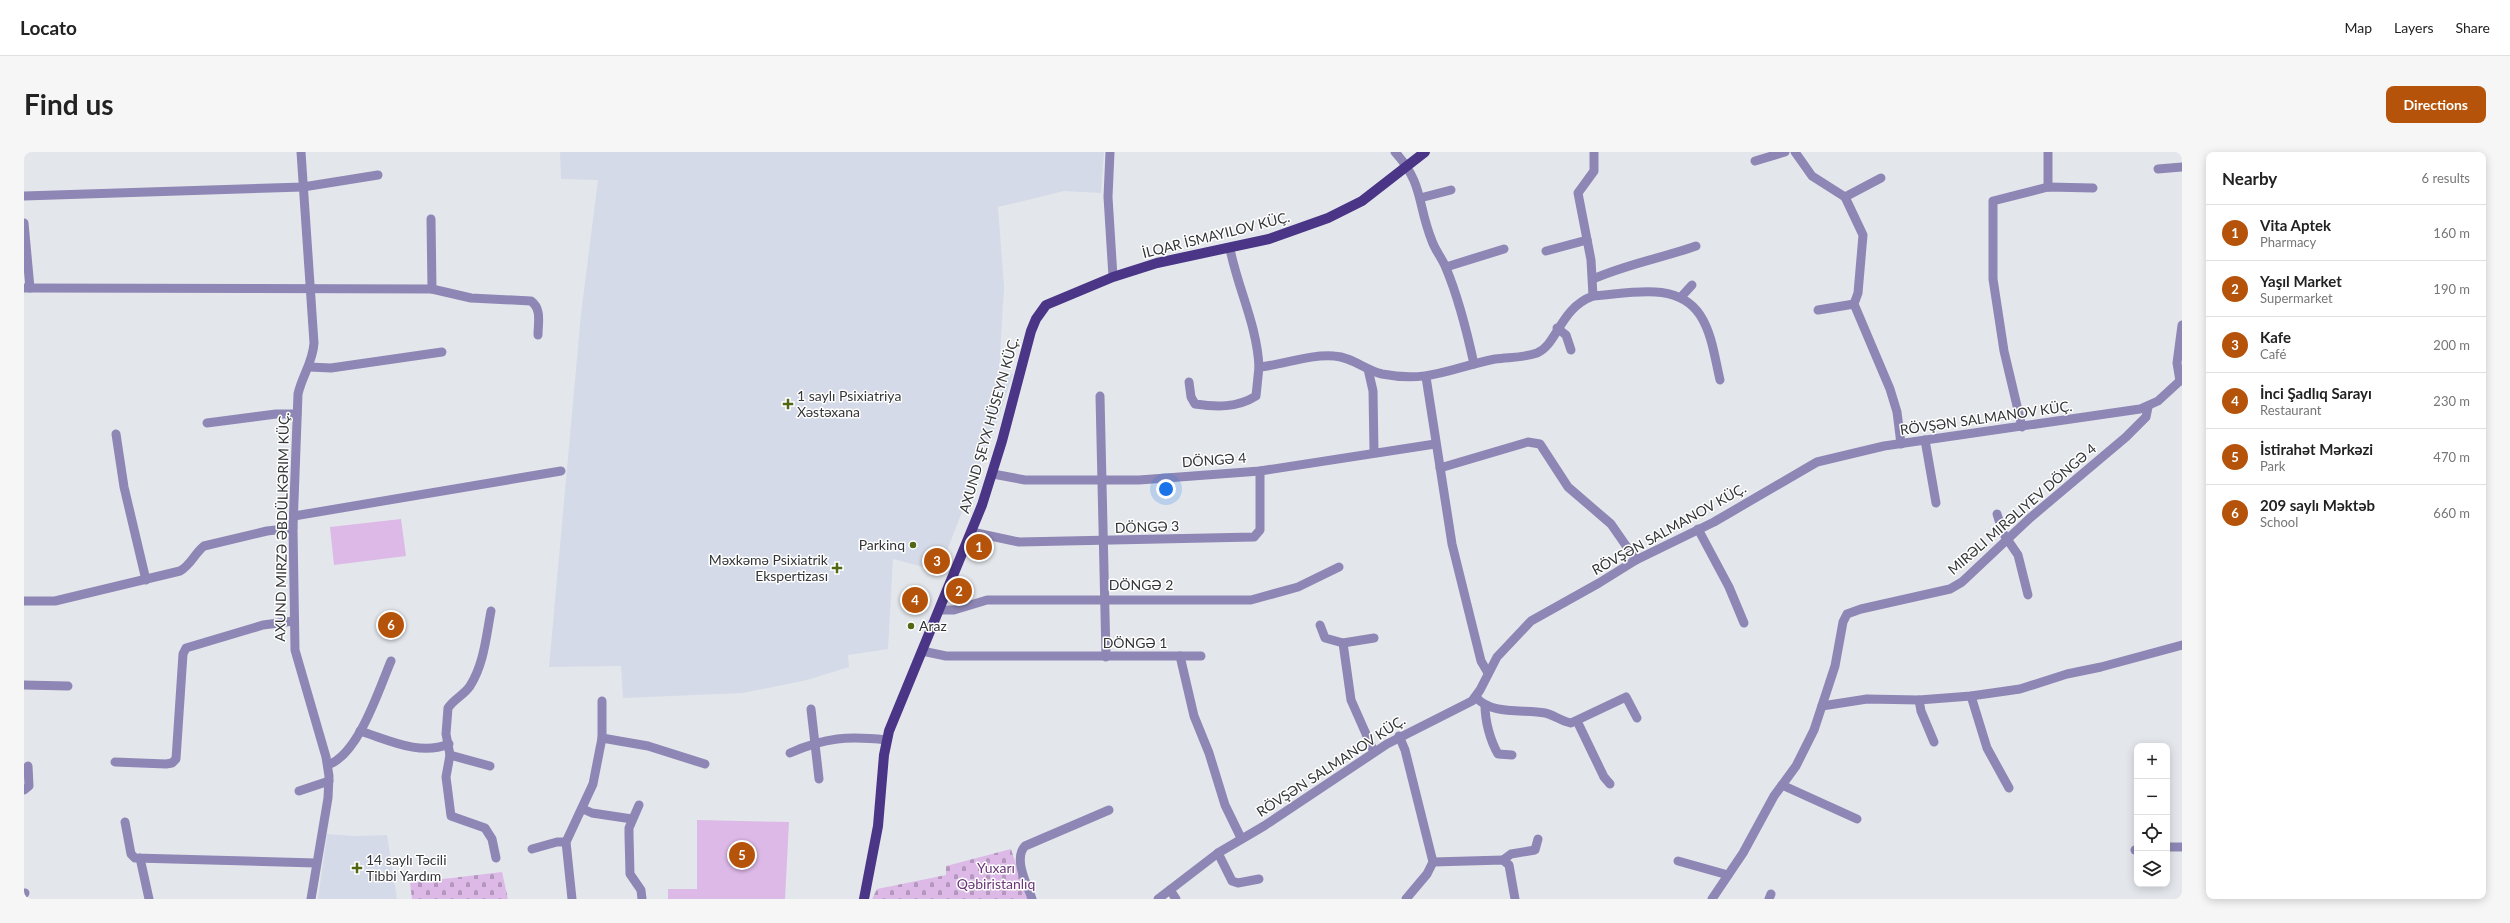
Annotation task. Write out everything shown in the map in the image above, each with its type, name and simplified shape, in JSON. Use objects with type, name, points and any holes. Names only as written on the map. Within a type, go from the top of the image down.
[{"type":"main road","name":"AXUND ŞEYX HÜSEYN KÜÇ.","points":[[864,899],[878,826],[887,740],[922,651],[972,532],[993,474],[1031,331],[1041,311],[1064,296],[1113,277],[1157,264],[1288,234],[1346,210],[1362,201],[1425,152]]},
{"type":"street","name":"AXUND MIRZƏ ƏBDÜLKƏRIM KÜÇ.","points":[[302,152],[303,188],[314,343],[309,367],[300,383],[297,414],[293,528],[294,621],[296,659],[328,765],[329,781],[328,798],[311,899]]},
{"type":"street","points":[[1110,152],[1108,197],[1113,277]]},
{"type":"street","points":[[1395,152],[1407,165],[1417,183],[1431,240],[1446,267],[1459,304],[1474,364]]},
{"type":"street","points":[[1593,296],[1593,279],[1578,193],[1594,171],[1594,152]]},
{"type":"street","points":[[1755,161],[1785,152]]},
{"type":"street","points":[[1795,152],[1812,176],[1844,197],[1862,235],[1858,292],[1854,304],[1890,389],[1897,412],[1901,444]]},
{"type":"street","points":[[2048,152],[2048,187]]},
{"type":"street","points":[[2158,169],[2182,167]]},
{"type":"street","points":[[24,196],[303,188],[378,175]]},
{"type":"street","points":[[1844,197],[1881,178]]},
{"type":"street","points":[[2022,427],[2004,351],[1993,279],[1992,207],[1994,201],[1998,199],[2048,187],[2093,188]]},
{"type":"street","points":[[1420,198],[1451,190]]},
{"type":"street","points":[[431,219],[432,288]]},
{"type":"street","points":[[24,222],[27,288],[432,288],[471,298],[531,301],[536,305],[539,311],[538,335]]},
{"type":"street","points":[[1546,250],[1587,240]]},
{"type":"street","points":[[1593,279],[1626,265],[1676,254],[1696,246]]},
{"type":"street","points":[[1189,382],[1191,397],[1195,404],[1219,407],[1230,405],[1256,396],[1259,367],[1258,347],[1249,310],[1230,248]]},
{"type":"street","points":[[1446,267],[1504,250]]},
{"type":"street","points":[[1681,297],[1692,285]]},
{"type":"street","points":[[1259,367],[1332,355],[1351,360],[1368,369],[1397,376],[1426,377],[1474,364],[1539,352],[1549,342],[1569,312],[1584,299],[1593,296],[1661,292],[1681,297],[1700,315],[1708,332],[1720,380]]},
{"type":"street","points":[[1818,310],[1854,304]]},
{"type":"street","points":[[2181,380],[2177,363],[2182,325]]},
{"type":"street","points":[[1557,328],[1566,335],[1571,350]]},
{"type":"street","points":[[309,367],[331,368],[442,352]]},
{"type":"street","points":[[1368,369],[1373,391],[1374,452]]},
{"type":"street","points":[[1426,377],[1435,444],[1452,544],[1481,661],[1488,673]]},
{"type":"street","name":"RÖVŞƏN SALMANOV KÜÇ.","points":[[1158,899],[1218,853],[1241,838],[1264,826],[1399,736],[1463,706],[1476,697],[1497,657],[1531,621],[1636,560],[1698,529],[1817,462],[1925,440],[2105,416],[2148,407],[2181,380]]},
{"type":"street","points":[[1100,396],[1106,657]]},
{"type":"street","name":"MIRƏLI MIRƏLIYEV DÖNGƏ 4","points":[[1712,899],[1799,758],[1814,730],[1835,666],[1843,622],[1847,614],[1956,586],[1971,576],[2008,539],[2126,437],[2146,417],[2148,407]]},
{"type":"street","points":[[207,423],[276,414],[297,414]]},
{"type":"street","points":[[116,434],[124,488],[146,580]]},
{"type":"street","points":[[1925,440],[1936,503]]},
{"type":"street","points":[[1440,468],[1528,442],[1540,444],[1568,486],[1611,524],[1636,560]]},
{"type":"street","name":"DÖNGƏ 4","points":[[993,474],[1025,480],[1101,481],[1260,471],[1374,452],[1435,444]]},
{"type":"street","points":[[294,516],[561,471]]},
{"type":"street","name":"DÖNGƏ 3","points":[[972,532],[1019,542],[1103,542],[1254,537],[1260,530],[1260,471]]},
{"type":"street","points":[[1997,514],[2003,533],[2015,548],[2022,567],[2028,595]]},
{"type":"street","points":[[24,601],[55,601],[180,571],[189,566],[199,550],[204,546],[267,531],[293,528]]},
{"type":"street","points":[[1698,529],[1729,587],[1744,623]]},
{"type":"street","name":"DÖNGƏ 2","points":[[939,610],[954,610],[987,600],[1251,600],[1298,587],[1339,567]]},
{"type":"street","points":[[490,611],[482,659],[476,674],[464,693],[448,708],[446,734],[450,755],[446,777],[451,816],[485,828],[492,839],[496,858]]},
{"type":"street","points":[[115,762],[166,764],[172,763],[176,759],[183,654],[186,648],[263,625],[294,621]]},
{"type":"street","points":[[1320,625],[1325,638],[1343,643],[1374,638]]},
{"type":"street","points":[[1343,643],[1351,700],[1374,752]]},
{"type":"street","points":[[1822,706],[1867,700],[1919,700],[1971,696],[2033,686],[2067,674],[2100,667],[2182,645]]},
{"type":"street","name":"DÖNGƏ 1","points":[[922,651],[946,656],[1180,656],[1194,716],[1212,763],[1227,810],[1241,838]]},
{"type":"street","points":[[1180,656],[1201,656]]},
{"type":"street","points":[[328,765],[339,760],[360,731],[391,661]]},
{"type":"street","points":[[24,685],[68,686]]},
{"type":"street","points":[[1971,696],[1988,748],[2009,788]]},
{"type":"street","points":[[1476,697],[1485,705],[1544,713],[1571,723],[1577,722],[1620,698],[1626,698],[1636,718]]},
{"type":"street","points":[[1919,700],[1921,711],[1934,742]]},
{"type":"street","points":[[572,899],[566,842],[583,809],[593,784],[602,738],[602,701]]},
{"type":"street","points":[[1485,705],[1487,721],[1494,747],[1498,754],[1512,755]]},
{"type":"street","points":[[811,709],[816,742],[819,779]]},
{"type":"street","points":[[1577,722],[1604,777],[1610,784]]},
{"type":"street","points":[[360,731],[412,747],[429,750],[449,744]]},
{"type":"street","points":[[1399,736],[1405,750],[1433,862],[1427,874],[1406,899]]},
{"type":"street","points":[[790,753],[816,742],[844,737],[887,740]]},
{"type":"street","points":[[602,738],[648,746],[705,764]]},
{"type":"street","points":[[450,755],[490,766]]},
{"type":"street","points":[[24,790],[29,786],[28,766]]},
{"type":"street","points":[[299,790],[329,781]]},
{"type":"street","points":[[1782,785],[1857,819]]},
{"type":"street","points":[[639,805],[632,819],[629,835],[630,874],[641,890],[642,899]]},
{"type":"street","points":[[583,809],[592,813],[632,819]]},
{"type":"street","points":[[1032,899],[1019,859],[1020,852],[1025,846],[1109,810]]},
{"type":"street","points":[[125,822],[131,854],[140,858],[316,863]]},
{"type":"street","points":[[1433,862],[1503,860],[1511,854],[1535,850],[1538,839]]},
{"type":"street","points":[[532,849],[557,842],[566,842]]},
{"type":"street","points":[[2170,847],[2182,847]]},
{"type":"street","points":[[1218,853],[1232,881],[1238,883],[1259,879]]},
{"type":"street","points":[[140,858],[149,899]]},
{"type":"street","points":[[1503,860],[1509,865],[1515,899]]},
{"type":"street","points":[[1678,861],[1728,875]]},
{"type":"street","points":[[1170,890],[1176,899]]},
{"type":"shaded area","name":"1 saylı Psixiatriya Xəstəxana","points":[[560,152],[1104,152],[1101,193],[1064,191],[998,207],[1004,287],[999,372],[1013,374],[993,433],[939,571],[893,559],[888,649],[848,655],[849,667],[807,680],[743,693],[623,698],[621,666],[549,667],[581,314],[598,180],[561,179]]},
{"type":"shaded area","name":"14 saylı Təcili Tibbi Yardım","points":[[327,834],[354,836],[387,835],[397,899],[318,899]]},
{"type":"green space","points":[[401,519],[406,556],[334,565],[330,527]]},
{"type":"green space","points":[[697,820],[789,822],[785,899],[668,899],[668,889],[697,889]]},
{"type":"green space","name":"Yuxarı Qəbiristanlıq","points":[[1011,849],[1027,899],[872,899],[877,889],[946,875],[946,866]]},
{"type":"green space","points":[[502,872],[508,899],[412,899],[410,883]]},
{"type":"place","name":"1 saylı Psixiatriya Xəstəxana","points":[[788,404]]},
{"type":"place","name":"Parkinq","points":[[913,545]]},
{"type":"place","name":"Vita Aptek","points":[[979,547]]},
{"type":"place","name":"Kafe","points":[[937,561]]},
{"type":"place","name":"Məxkəmə Psixiatrik Ekspertizası","points":[[837,568]]},
{"type":"place","name":"Yaşıl Market","points":[[959,591]]},
{"type":"place","name":"İnci Şadlıq Sarayı","points":[[915,600]]},
{"type":"place","name":"209 saylı Məktəb","points":[[391,625]]},
{"type":"place","name":"Araz","points":[[911,626]]},
{"type":"place","name":"İstirahət Mərkəzi","points":[[742,855]]},
{"type":"place","name":"14 saylı Təcili Tibbi Yardım","points":[[357,868]]}]
